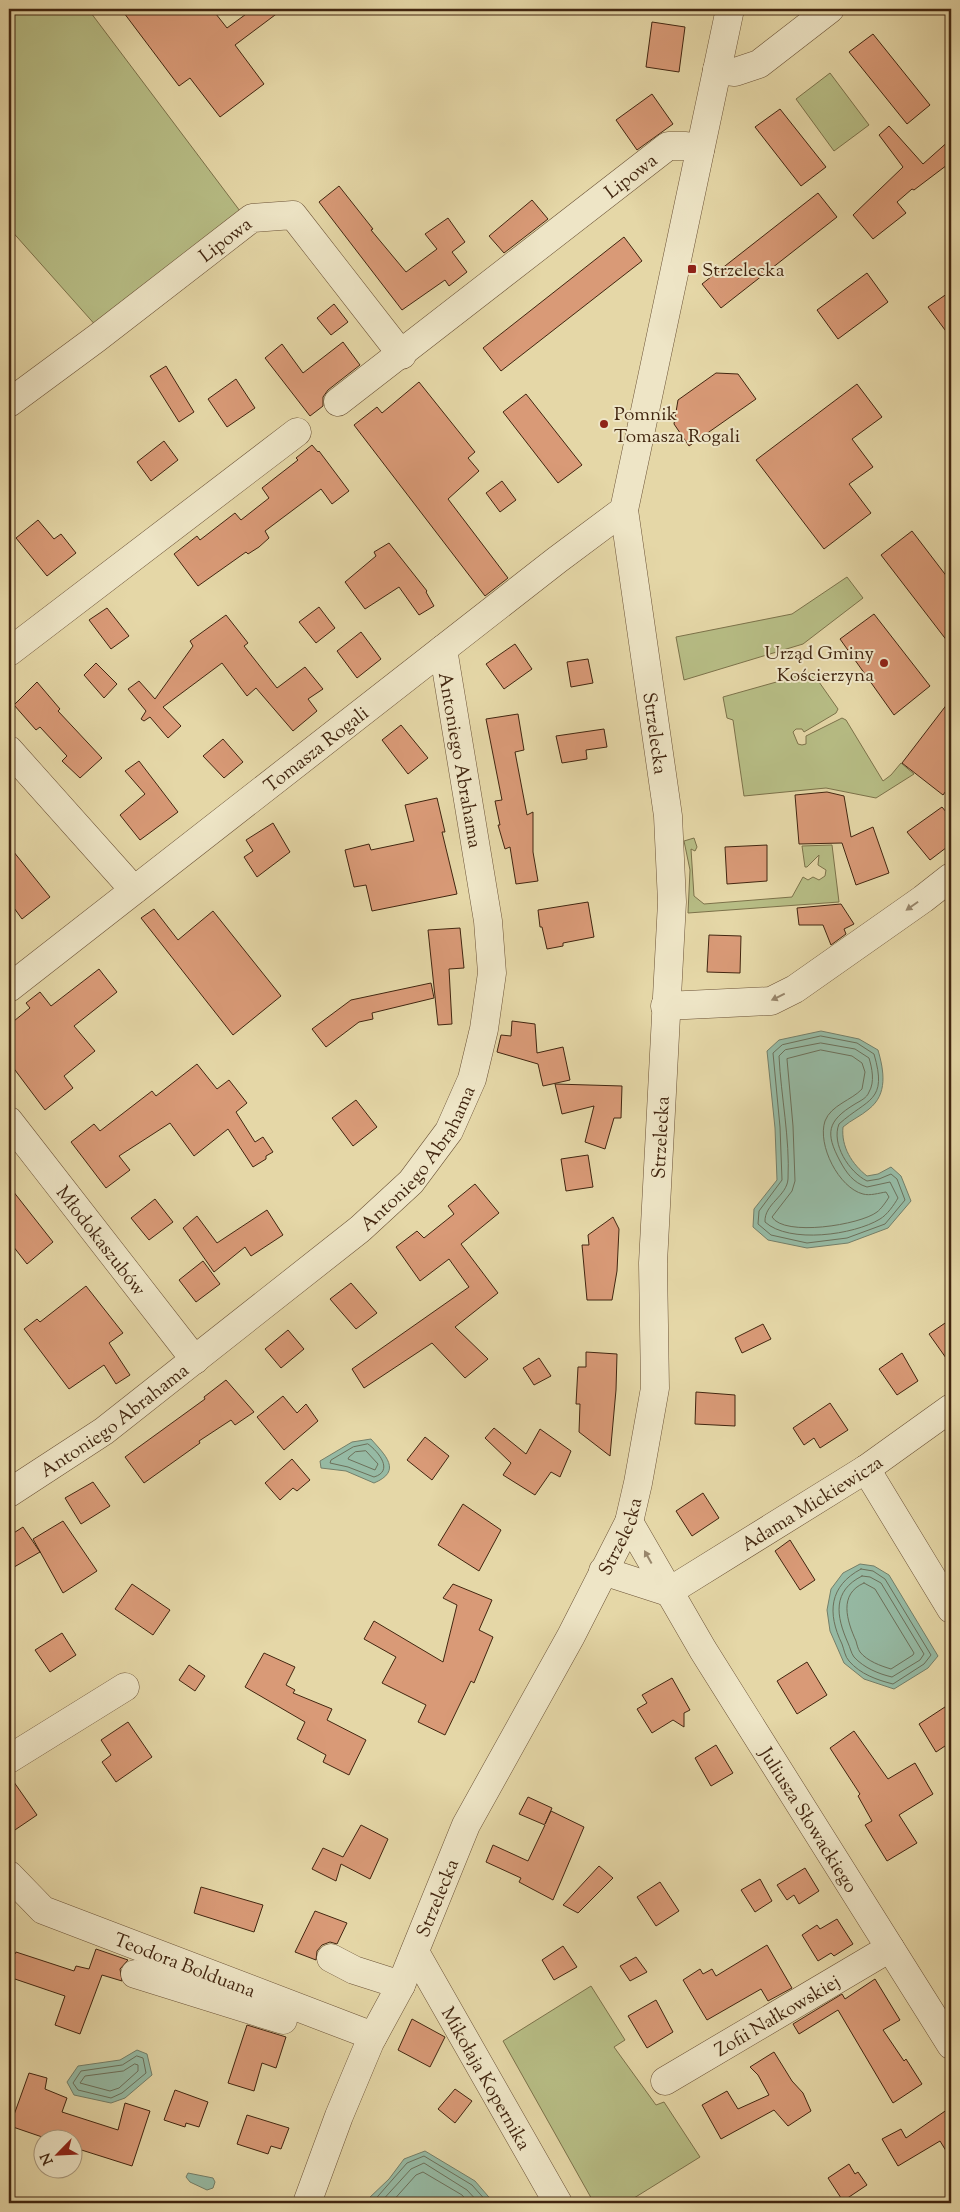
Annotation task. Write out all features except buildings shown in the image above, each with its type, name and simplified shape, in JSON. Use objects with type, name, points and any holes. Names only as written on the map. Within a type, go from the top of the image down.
[{"type":"street","name":"Strzelecka","points":[[307,2203],[339,2116],[370,2042],[401,1985],[466,1824],[571,1636],[629,1522],[638,1483],[655,1388],[653,1263],[665,1006],[672,902],[668,816],[624,510],[730,9]]},
{"type":"street","points":[[717,70],[735,72],[759,64],[830,9]]},
{"type":"street","name":"Lipowa","points":[[338,402],[402,355],[668,146],[686,146],[700,150]]},
{"type":"street","name":"Lipowa","points":[[9,403],[97,338],[252,218],[293,215],[402,355]]},
{"type":"street","points":[[9,652],[296,432]]},
{"type":"street","name":"Tomasza Rogali","points":[[9,988],[624,510]]},
{"type":"street","name":"Antoniego Abrahama","points":[[9,1493],[104,1431],[360,1229],[411,1182],[449,1131],[472,1079],[484,1029],[492,973],[488,921],[443,649]]},
{"type":"street","points":[[9,750],[134,890]]},
{"type":"street","points":[[665,1006],[771,1001],[803,983],[923,899],[951,877]]},
{"type":"street","name":"Młodokaszubów","points":[[9,1121],[195,1360]]},
{"type":"street","name":"Adama Mickiewicza","points":[[668,1592],[866,1470],[951,1408]]},
{"type":"street","points":[[866,1470],[951,1609]]},
{"type":"street","name":"Juliusza Słowackiego","points":[[629,1522],[668,1592],[951,2045]]},
{"type":"street","points":[[604,1571],[668,1592]]},
{"type":"street","points":[[9,1759],[124,1687]]},
{"type":"street","name":"Teodora Bolduana","points":[[9,1875],[43,1910],[370,2042]]},
{"type":"street","name":"Zofii Nałkowskiej","points":[[665,2081],[890,1948]]},
{"type":"street","name":"Mikołaja Kopernika","points":[[415,1952],[558,2203]]},
{"type":"street","points":[[331,1958],[354,1970],[401,1985]]},
{"type":"street","points":[[136,1974],[370,2042]]},
{"type":"shaded area","points":[[9,9],[88,9],[243,215],[98,328],[9,228]]},
{"type":"shaded area","points":[[830,73],[869,125],[834,151],[796,99]]},
{"type":"shaded area","points":[[847,577],[863,598],[803,644],[684,680],[676,637],[792,614]]},
{"type":"shaded area","points":[[812,672],[838,709],[836,713],[804,732],[802,729],[796,729],[793,732],[798,744],[806,744],[806,736],[842,718],[846,720],[883,781],[901,763],[914,774],[876,798],[826,788],[744,796],[733,720],[727,718],[723,697]]},
{"type":"shaded area","points":[[694,838],[697,847],[695,851],[691,849],[694,896],[704,904],[792,897],[803,877],[808,880],[813,877],[819,880],[825,876],[826,870],[818,865],[819,855],[805,867],[802,846],[832,845],[839,902],[688,913],[690,870],[684,841]]},
{"type":"shaded area","points":[[591,1986],[625,2040],[614,2047],[656,2105],[664,2102],[700,2157],[626,2203],[594,2203],[503,2041]]},
{"type":"water","points":[[821,1031],[859,1039],[878,1050],[883,1074],[882,1089],[875,1103],[869,1109],[843,1127],[844,1141],[852,1160],[867,1176],[878,1174],[891,1167],[901,1176],[911,1201],[888,1228],[848,1243],[807,1248],[768,1240],[753,1227],[754,1209],[777,1180],[775,1128],[767,1051],[779,1040]]},
{"type":"water","points":[[371,1439],[389,1462],[388,1473],[383,1478],[374,1483],[346,1471],[321,1468],[320,1461],[352,1442]]},
{"type":"water","points":[[860,1564],[874,1566],[889,1575],[938,1656],[928,1668],[894,1689],[864,1679],[844,1663],[830,1631],[827,1610],[831,1589],[843,1573]]},
{"type":"water","points":[[137,2050],[147,2054],[152,2075],[125,2098],[111,2103],[74,2095],[67,2082],[78,2066],[120,2060]]},
{"type":"water","points":[[425,2151],[475,2181],[494,2203],[367,2203],[368,2199],[389,2179],[404,2159]]},
{"type":"water","points":[[188,2173],[213,2178],[215,2182],[213,2188],[207,2190],[190,2182],[186,2177]]},
{"type":"place","name":"Strzelecka","points":[[692,269]]},
{"type":"place","name":"Pomnik Tomasza Rogali","points":[[604,424]]},
{"type":"place","name":"Urząd Gminy Kościerzyna","points":[[884,663]]}]
